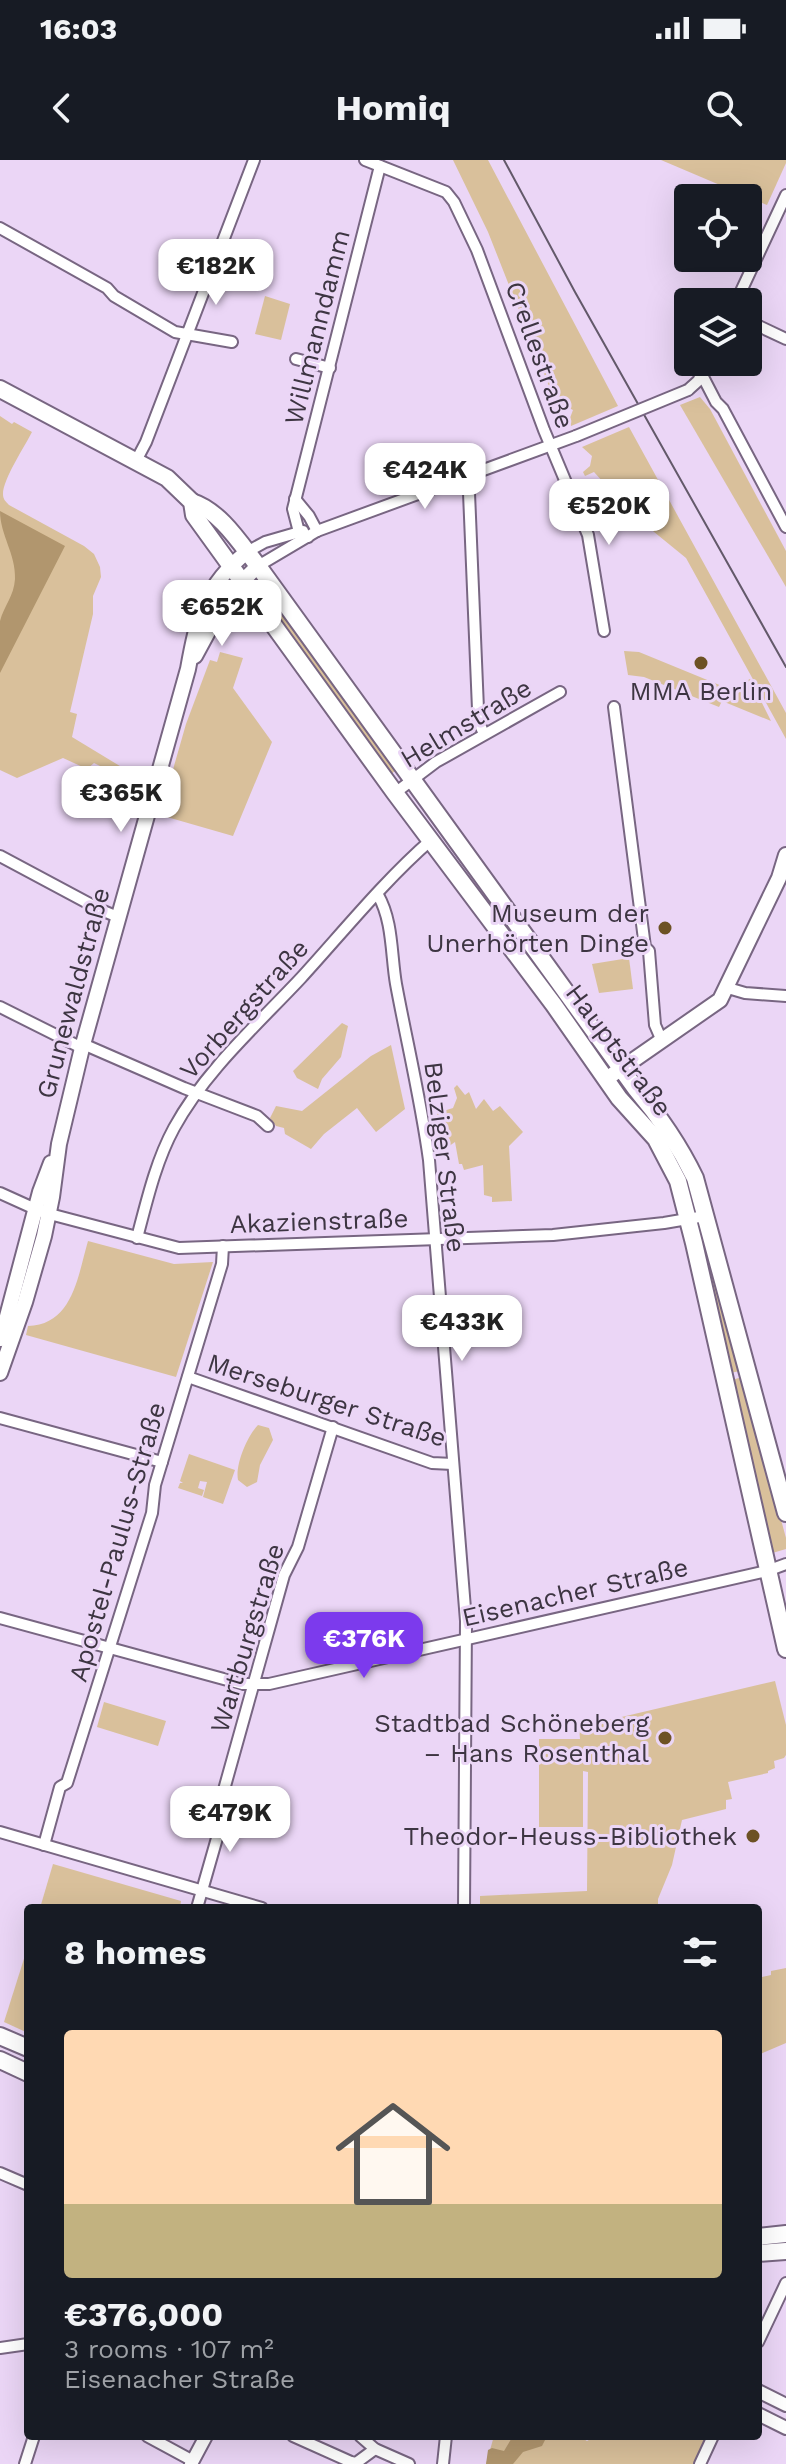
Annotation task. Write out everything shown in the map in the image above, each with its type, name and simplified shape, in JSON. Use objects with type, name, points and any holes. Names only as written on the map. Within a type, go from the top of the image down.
[{"type":"main road","name":"Hauptstraße","points":[[0,389],[167,478],[192,502],[205,506],[247,552],[680,1146],[695,1178],[696,1217],[767,1571],[781,1602],[786,1649]]},
{"type":"main road","name":"Hauptstraße","points":[[192,502],[194,515],[395,793],[554,1005],[619,1098],[646,1125],[666,1154],[696,1217],[786,1513]]},
{"type":"main road","name":"Grunewaldstraße","points":[[0,1373],[82,1046],[188,669],[203,605],[230,565],[247,552]]},
{"type":"main road","name":"Grunewaldstraße","points":[[188,669],[223,603],[241,580],[258,566]]},
{"type":"main road","points":[[606,1079],[716,1004],[728,988],[782,875],[786,855]]},
{"type":"main road","name":"Grunewaldstraße","points":[[1,1337],[5,1306],[28,1266]]},
{"type":"main road","points":[[0,2036],[24,2046]]},
{"type":"main road","points":[[0,2060],[24,2071]]},
{"type":"main road","points":[[762,2237],[786,2234]]},
{"type":"main road","points":[[762,2253],[786,2251]]},
{"type":"street","points":[[136,461],[254,160]]},
{"type":"street","points":[[365,160],[380,166]]},
{"type":"street","name":"Crellestraße","points":[[380,166],[446,192],[454,202],[477,250],[591,542],[604,631]]},
{"type":"street","name":"Willmanndamm","points":[[308,533],[293,509],[380,166]]},
{"type":"street","points":[[743,288],[786,195]]},
{"type":"street","points":[[0,228],[107,288],[114,296],[175,332],[232,342]]},
{"type":"street","points":[[762,328],[786,339]]},
{"type":"street","points":[[296,359],[330,368]]},
{"type":"street","points":[[247,552],[265,542],[308,533],[551,446],[688,390],[701,376]]},
{"type":"street","points":[[703,376],[786,527]]},
{"type":"street","points":[[464,479],[469,493],[479,717],[484,734]]},
{"type":"street","points":[[295,499],[309,516],[308,533]]},
{"type":"street","points":[[258,566],[308,533]]},
{"type":"street","name":"Helmstraße","points":[[395,793],[412,778],[560,692]]},
{"type":"street","points":[[614,707],[645,947],[649,951],[655,1025],[662,1041]]},
{"type":"street","name":"Vorbergstraße","points":[[137,1238],[165,1147],[197,1093],[431,840]]},
{"type":"street","points":[[0,856],[118,917]]},
{"type":"street","name":"Belziger Straße","points":[[378,895],[386,911],[404,1027],[422,1107],[434,1239],[467,1638],[464,1904]]},
{"type":"street","points":[[728,988],[745,993],[786,996]]},
{"type":"street","points":[[0,1007],[82,1046],[257,1116],[268,1126]]},
{"type":"street","name":"Akazienstraße","points":[[0,1193],[42,1212],[179,1248],[553,1235],[696,1217]]},
{"type":"street","name":"Apostel-Paulus-Straße","points":[[44,1845],[60,1787],[67,1783],[152,1513],[155,1485],[222,1264],[223,1246]]},
{"type":"street","name":"Merseburger Straße","points":[[188,1377],[432,1463],[453,1464]]},
{"type":"street","points":[[0,1418],[162,1462]]},
{"type":"street","name":"Wartburgstraße","points":[[198,1904],[221,1824],[220,1804],[284,1575],[298,1547],[333,1427]]},
{"type":"street","name":"Eisenacher Straße","points":[[0,1618],[253,1685],[269,1684],[767,1571],[786,1564]]},
{"type":"street","points":[[0,1832],[248,1904]]},
{"type":"street","points":[[0,2173],[24,2183]]},
{"type":"street","points":[[762,2334],[786,2283]]},
{"type":"street","points":[[0,2348],[24,2345]]},
{"type":"street","points":[[762,2393],[786,2405]]},
{"type":"street","points":[[762,2416],[786,2428]]},
{"type":"street","points":[[25,2464],[33,2440]]},
{"type":"street","points":[[154,2440],[192,2463],[204,2440]]},
{"type":"street","points":[[305,2440],[356,2463],[375,2449]]},
{"type":"street","points":[[365,2440],[375,2449],[409,2464]]},
{"type":"street","points":[[443,2464],[446,2440]]},
{"type":"street","points":[[700,2464],[711,2440]]},
{"type":"shaded area","points":[[453,160],[488,160],[618,406],[571,426],[573,410],[556,404],[488,232]]},
{"type":"shaded area","points":[[661,160],[786,160],[767,205],[762,203],[762,184],[718,184]]},
{"type":"shaded area","points":[[265,296],[290,304],[281,340],[255,334]]},
{"type":"shaded area","points":[[700,397],[710,409],[786,551],[786,587],[680,405]]},
{"type":"shaded area","points":[[0,416],[32,432],[7,480],[4,500],[84,546],[94,554],[100,567],[101,577],[93,596],[93,614],[70,712],[77,714],[72,737],[138,777],[136,784],[94,763],[87,769],[63,758],[17,778],[0,770]]},
{"type":"shaded area","points":[[629,427],[786,713],[786,739],[686,558],[632,514],[594,472],[585,476],[583,472],[590,466],[592,456],[582,447]]},
{"type":"shaded area","points":[[0,511],[65,546],[0,673],[0,621],[13,591],[15,570]]},
{"type":"shaded area","points":[[268,590],[397,768],[390,776],[260,596]]},
{"type":"shaded area","points":[[624,651],[639,652],[739,693],[744,682],[750,679],[771,721],[722,701],[719,707],[644,677],[628,675]]},
{"type":"shaded area","points":[[220,652],[243,658],[233,688],[272,742],[233,836],[160,815],[186,724],[210,660],[217,662]]},
{"type":"shaded area","points":[[629,958],[633,989],[599,993],[592,964]]},
{"type":"shaded area","points":[[342,1023],[348,1026],[341,1057],[322,1079],[318,1089],[297,1078],[293,1071]]},
{"type":"shaded area","points":[[391,1045],[405,1109],[376,1132],[357,1108],[324,1134],[311,1149],[285,1134],[284,1128],[276,1126],[270,1118],[276,1106],[302,1111],[371,1056]]},
{"type":"shaded area","points":[[457,1085],[465,1095],[469,1092],[476,1109],[484,1099],[493,1111],[500,1106],[523,1132],[509,1146],[512,1201],[492,1202],[492,1197],[484,1195],[483,1165],[464,1170],[459,1164],[455,1142],[442,1151],[437,1113],[453,1108],[457,1098],[454,1088]]},
{"type":"shaded area","points":[[705,1240],[740,1371],[730,1373],[699,1242]]},
{"type":"shaded area","points":[[88,1241],[174,1264],[213,1262],[176,1377],[26,1335],[28,1326],[55,1317],[64,1308],[76,1283]]},
{"type":"shaded area","points":[[742,1377],[786,1538],[786,1549],[769,1554],[732,1380]]},
{"type":"shaded area","points":[[258,1425],[269,1428],[273,1440],[260,1465],[257,1482],[247,1487],[238,1480],[238,1467],[246,1443]]},
{"type":"shaded area","points":[[189,1454],[235,1470],[223,1504],[203,1497],[207,1482],[200,1481],[198,1488],[204,1490],[202,1496],[178,1488],[183,1483],[180,1481]]},
{"type":"shaded area","points":[[775,1681],[786,1725],[786,1755],[774,1761],[775,1768],[768,1773],[728,1782],[732,1799],[726,1800],[726,1809],[682,1820],[672,1865],[658,1904],[480,1904],[480,1896],[587,1891],[588,1772],[583,1771],[583,1827],[539,1827],[539,1739],[580,1739],[579,1727]]},
{"type":"shaded area","points":[[104,1702],[166,1721],[158,1746],[97,1727]]},
{"type":"shaded area","points":[[53,1864],[181,1901],[181,1904],[41,1904]]},
{"type":"shaded area","points":[[24,1959],[24,2031],[4,2022]]},
{"type":"shaded area","points":[[786,1968],[786,2043],[762,2053],[762,1977],[771,1975],[771,1971]]},
{"type":"shaded area","points":[[493,2440],[704,2440],[693,2464],[486,2464]]},
{"type":"shaded area","points":[[511,2440],[545,2440],[542,2446],[523,2452],[513,2464],[486,2464],[488,2450],[504,2451]]},
{"type":"tram line","points":[[504,160],[786,667]]},
{"type":"place","name":"MMA Berlin","points":[[701,663]]},
{"type":"place","name":"Museum der Unerhörten Dinge","points":[[665,928]]},
{"type":"place","name":"Stadtbad Schöneberg – Hans Rosenthal","points":[[665,1738]]},
{"type":"place","name":"Theodor-Heuss-Bibliothek","points":[[753,1836]]}]
